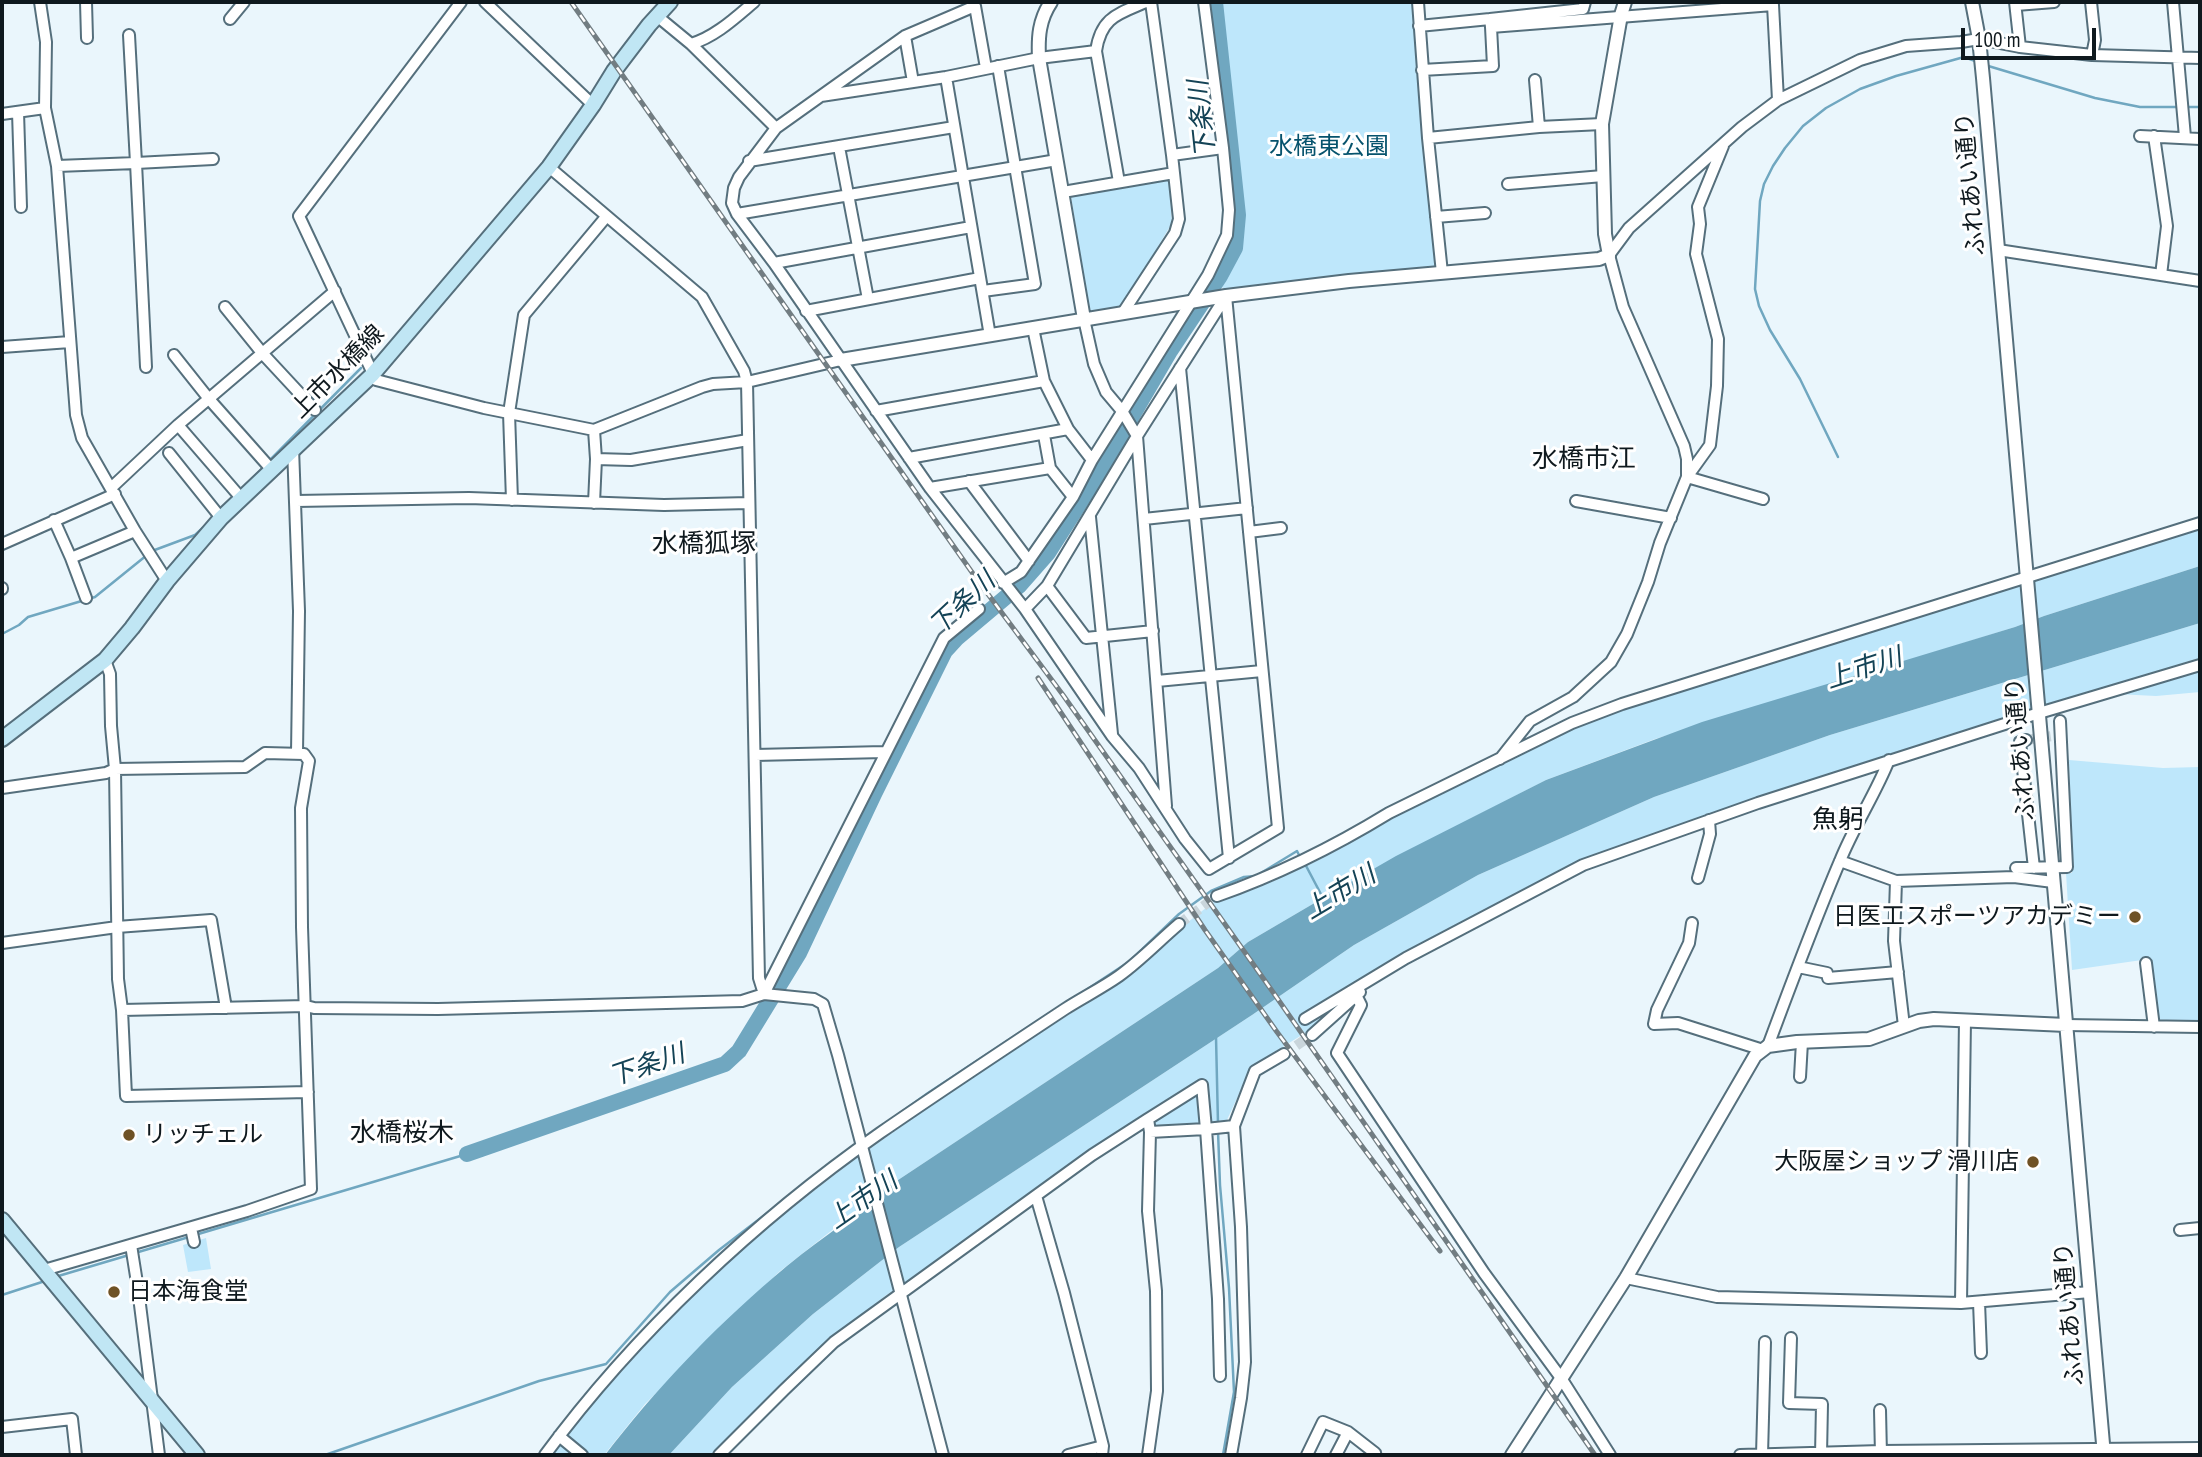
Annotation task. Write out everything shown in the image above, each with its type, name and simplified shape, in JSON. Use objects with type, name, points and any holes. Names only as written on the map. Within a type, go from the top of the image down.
[{"type":"main road","name":"上市水橋線","points":[[2,739],[105,660],[221,517],[372,374],[549,167],[614,71],[670,2]]},
{"type":"main road","points":[[2,1220],[197,1455]]},
{"type":"street","points":[[40,2],[46,42],[45,108],[57,166],[76,415],[82,438],[167,581]]},
{"type":"street","points":[[86,2],[87,38]]},
{"type":"street","points":[[230,19],[244,2]]},
{"type":"street","points":[[461,2],[299,216],[376,380],[413,391],[594,430],[702,387],[747,382],[841,360],[1222,296],[1349,281],[1599,259],[1609,255],[1629,228],[1742,127],[1778,100],[1860,60],[1906,46],[1979,39],[2020,47],[2092,55],[2200,58]]},
{"type":"street","points":[[485,2],[593,105]]},
{"type":"street","points":[[691,44],[730,23],[754,2]]},
{"type":"street","points":[[1051,2],[1044,13],[1038,35],[1039,58],[1084,319],[1094,364],[1106,392],[1124,414],[1135,434],[1166,809]]},
{"type":"street","points":[[1119,182],[1096,51],[1102,30],[1109,18],[1149,2],[1179,219],[1175,233],[1124,312]]},
{"type":"street","points":[[1005,586],[1021,572],[1073,497],[1092,460],[1194,301],[1227,234],[1229,210],[1223,148],[1204,2]]},
{"type":"street","points":[[1418,2],[1442,273]]},
{"type":"street","points":[[1490,23],[1583,9],[1585,2]]},
{"type":"street","points":[[1625,2],[1602,124],[1605,234],[1623,307],[1684,446],[1688,477]]},
{"type":"street","name":"ふれあい通り","points":[[1972,2],[1979,39],[2103,1452]]},
{"type":"street","points":[[2020,47],[2015,4],[2054,2]]},
{"type":"street","points":[[2091,2],[2095,40],[2092,55]]},
{"type":"street","points":[[2173,2],[2185,136]]},
{"type":"street","points":[[1419,26],[1773,5],[1778,100]]},
{"type":"street","points":[[983,291],[1035,284],[1015,167],[975,6],[905,36],[776,128],[750,161],[734,188],[732,203],[737,215],[774,263],[930,488],[1023,606],[1112,736],[1139,768],[1185,839],[1209,869],[1278,828],[1247,508],[1222,296]]},
{"type":"street","points":[[657,16],[691,44],[776,128]]},
{"type":"street","points":[[1422,70],[1493,66],[1490,23]]},
{"type":"street","points":[[129,35],[146,367]]},
{"type":"street","points":[[905,36],[913,82]]},
{"type":"street","points":[[818,96],[913,82],[1039,58],[1096,51]]},
{"type":"street","points":[[946,76],[989,336]]},
{"type":"street","points":[[1535,80],[1539,127]]},
{"type":"street","points":[[2,114],[45,108]]},
{"type":"street","points":[[18,112],[21,207]]},
{"type":"street","points":[[1428,138],[1602,124]]},
{"type":"street","points":[[750,161],[954,127]]},
{"type":"street","points":[[2140,136],[2185,136],[2200,139]]},
{"type":"street","points":[[2154,136],[2167,226],[2161,275]]},
{"type":"street","points":[[1500,760],[1530,720],[1573,697],[1611,662],[1627,634],[1688,477],[1710,445],[1717,386],[1718,339],[1696,254],[1700,224],[1698,208],[1724,143]]},
{"type":"street","points":[[839,147],[868,299]]},
{"type":"street","points":[[1172,155],[1223,148]]},
{"type":"street","points":[[57,166],[213,159]]},
{"type":"street","points":[[737,215],[1057,160]]},
{"type":"street","points":[[549,167],[702,297],[744,371],[747,382],[759,978],[764,994]]},
{"type":"street","points":[[1063,192],[1174,173]]},
{"type":"street","points":[[1508,184],[1604,176]]},
{"type":"street","points":[[1436,217],[1485,213]]},
{"type":"street","points":[[512,500],[509,413],[524,315],[606,217]]},
{"type":"street","points":[[774,263],[971,227]]},
{"type":"street","points":[[1998,250],[2200,281]]},
{"type":"street","points":[[806,311],[981,278]]},
{"type":"street","points":[[2,544],[113,491],[178,425],[335,291]]},
{"type":"street","points":[[1023,606],[1047,586],[1090,517],[1135,434],[1180,368],[1222,296]]},
{"type":"street","points":[[225,307],[314,410]]},
{"type":"street","points":[[1033,328],[1044,382],[1068,429],[1092,460]]},
{"type":"street","points":[[2,347],[70,342]]},
{"type":"street","points":[[174,355],[271,469]]},
{"type":"street","points":[[1180,368],[1229,858]]},
{"type":"street","points":[[876,411],[1044,382]]},
{"type":"street","points":[[178,425],[241,498]]},
{"type":"street","points":[[909,458],[1068,429]]},
{"type":"street","points":[[594,430],[594,503]]},
{"type":"street","points":[[1044,435],[1050,468],[1073,497]]},
{"type":"street","points":[[596,459],[631,460],[748,440]]},
{"type":"street","points":[[293,447],[299,611],[298,753]]},
{"type":"street","points":[[169,453],[221,517]]},
{"type":"street","points":[[930,488],[1050,468]]},
{"type":"street","points":[[1688,477],[1763,499]]},
{"type":"street","points":[[969,481],[1029,561]]},
{"type":"street","points":[[296,501],[469,498],[664,505],[749,503]]},
{"type":"street","points":[[1576,501],[1671,518]]},
{"type":"street","points":[[1144,519],[1247,508]]},
{"type":"street","points":[[1090,517],[1112,736]]},
{"type":"street","points":[[54,520],[86,598]]},
{"type":"street","points":[[1217,896],[1259,881],[1389,813],[1572,723],[1622,704],[2027,581],[2200,523]]},
{"type":"street","points":[[1249,532],[1281,528]]},
{"type":"street","points":[[71,558],[135,531]]},
{"type":"street","points":[[1047,586],[1086,638],[1153,631]]},
{"type":"street","points":[[764,994],[884,752],[944,638],[979,609]]},
{"type":"street","points":[[105,660],[110,674],[111,726],[116,769],[118,979],[126,1096],[308,1092]]},
{"type":"street","points":[[1305,1019],[1467,925],[1583,865],[2039,709],[2200,664]]},
{"type":"street","points":[[1157,681],[1262,671]]},
{"type":"street","points":[[2016,868],[2067,867],[2056,735],[2060,721]]},
{"type":"street","points":[[2026,740],[2020,742],[2034,868]]},
{"type":"street","points":[[755,755],[884,752]]},
{"type":"street","points":[[2,788],[106,773],[116,769],[245,766],[265,753],[304,754],[309,761],[301,808],[310,1189],[49,1276]]},
{"type":"street","points":[[1512,1455],[1626,1278],[1755,1056],[1766,1048],[1840,860],[1859,817],[1880,784],[1889,760]]},
{"type":"street","points":[[1698,878],[1710,834],[1709,820]]},
{"type":"street","points":[[1840,860],[1896,881],[2014,877],[2053,882]]},
{"type":"street","points":[[1896,881],[1894,941],[1904,1026]]},
{"type":"street","points":[[2,943],[117,927],[211,920],[226,1008]]},
{"type":"street","points":[[1692,923],[1689,943],[1657,1010],[1654,1024],[1678,1023],[1766,1048],[1802,1042],[1869,1039],[1934,1018],[2066,1025],[2200,1027]]},
{"type":"street","points":[[545,1455],[631,1351],[751,1234],[862,1147],[972,1070],[1093,990],[1119,976],[1179,924]]},
{"type":"street","points":[[2146,963],[2154,1027]]},
{"type":"street","points":[[1798,967],[1827,973],[1828,978],[1898,972]]},
{"type":"street","points":[[1312,1035],[1357,997],[1371,979]]},
{"type":"street","points":[[122,1010],[306,1006],[438,1009],[742,1000],[764,994],[814,999],[823,1004],[943,1455]]},
{"type":"street","points":[[1357,997],[1361,1005],[1337,1053],[1484,1273],[1561,1378],[1609,1455]]},
{"type":"street","points":[[1961,1303],[1965,1020]]},
{"type":"street","points":[[1800,1077],[1802,1042]]},
{"type":"street","points":[[1231,1455],[1245,1362],[1241,1227],[1234,1126],[1255,1071],[1284,1054]]},
{"type":"street","points":[[719,1455],[834,1342],[899,1290],[1202,1085],[1218,1299],[1220,1376]]},
{"type":"street","points":[[1147,1455],[1157,1391],[1156,1291],[1148,1211],[1148,1119]]},
{"type":"street","points":[[1150,1132],[1234,1126]]},
{"type":"street","points":[[1036,1196],[1064,1293],[1102,1451],[1068,1455]]},
{"type":"street","points":[[191,1228],[194,1242]]},
{"type":"street","points":[[2180,1230],[2200,1228]]},
{"type":"street","points":[[131,1247],[159,1455]]},
{"type":"street","points":[[1626,1278],[1717,1297],[1961,1303],[2090,1292]]},
{"type":"street","points":[[1979,1302],[1981,1353]]},
{"type":"street","points":[[1791,1338],[1789,1403],[1822,1404],[1821,1454]]},
{"type":"street","points":[[1762,1455],[1765,1342]]},
{"type":"street","points":[[1880,1410],[1881,1453]]},
{"type":"street","points":[[2,1427],[72,1419],[76,1455]]},
{"type":"street","points":[[1307,1455],[1323,1422],[1348,1432],[1375,1453],[1374,1455]]},
{"type":"street","points":[[1336,1455],[1348,1432]]},
{"type":"street","points":[[559,1436],[582,1455]]},
{"type":"street","points":[[1740,1455],[2178,1452],[2200,1448]]},
{"type":"green space","name":"水橋東公園","points":[[1214,2],[1413,2],[1442,273],[1223,290],[1220,276],[1235,248],[1238,215]]},
{"type":"green space","points":[[1169,179],[1172,223],[1122,307],[1089,312],[1071,196]]},
{"type":"green space","points":[[2200,529],[2200,566],[2015,627],[1655,739],[1546,780],[1323,898],[1248,942],[1218,968],[883,1190],[779,1272],[645,1404],[604,1455],[551,1455],[571,1428],[677,1309],[734,1253],[851,1162],[978,1072],[1119,983],[1216,900],[1276,880],[1408,807],[1562,733],[1605,716]]},
{"type":"green space","points":[[2200,623],[2200,658],[1720,810],[1565,870],[1451,927],[1370,975],[1318,1025],[1252,1066],[1226,1122],[1141,1129],[885,1296],[850,1325],[715,1455],[669,1455],[732,1387],[813,1314],[899,1247],[1354,945],[1478,875],[1654,797],[1830,735]]},
{"type":"green space","points":[[2200,670],[2200,692],[2156,696],[2116,694]]},
{"type":"green space","name":"日医工スポーツアカデミー","points":[[2069,760],[2163,768],[2200,767],[2200,1021],[2158,1020],[2149,959],[2072,970],[2066,873],[2072,873]]},
{"type":"green space","points":[[206,1238],[211,1269],[188,1272],[183,1245]]},
{"type":"water","name":"上市川","points":[[2200,566],[2200,623],[1830,735],[1654,797],[1478,875],[1354,945],[899,1247],[813,1314],[732,1387],[669,1455],[605,1455],[664,1384],[750,1298],[883,1190],[1218,968],[1248,942],[1396,856],[1546,780],[1702,722],[2015,627]]},
{"type":"waterway","name":"下条川","points":[[467,1154],[725,1064],[739,1051],[799,953],[945,651],[1019,586],[1048,553],[1235,248],[1238,215],[1215,2]]},
{"type":"waterway","points":[[1605,13],[1619,12]]},
{"type":"waterway","points":[[1620,54],[1627,19]]},
{"type":"waterway","points":[[1838,457],[1800,379],[1770,330],[1759,306],[1755,289],[1760,201],[1764,184],[1785,148],[1803,126],[1826,108],[1860,89],[1896,76],[1964,57],[1978,62]]},
{"type":"waterway","points":[[1985,65],[2095,98],[2140,107],[2179,107]]},
{"type":"waterway","points":[[2185,107],[2200,107]]},
{"type":"waterway","points":[[269,461],[361,368]]},
{"type":"waterway","points":[[240,491],[265,466]]},
{"type":"waterway","points":[[152,551],[195,535],[208,523]]},
{"type":"waterway","points":[[2,634],[28,617],[95,597],[147,555]]},
{"type":"waterway","points":[[1132,959],[1179,914],[1211,891],[1244,877],[1256,876],[1297,851],[1300,857]]},
{"type":"waterway","name":"上市川","points":[[1304,862],[1323,898]]},
{"type":"waterway","points":[[1083,992],[1127,963]]},
{"type":"waterway","points":[[865,1138],[1054,1010]]},
{"type":"waterway","points":[[1216,1037],[1218,1124]]},
{"type":"waterway","points":[[1218,1131],[1234,1392],[1223,1455]]},
{"type":"waterway","points":[[195,1235],[467,1154]]},
{"type":"waterway","points":[[325,1455],[539,1381],[606,1364],[670,1292],[779,1204]]},
{"type":"waterway","points":[[135,1253],[189,1237]]},
{"type":"waterway","points":[[55,1277],[129,1255]]},
{"type":"waterway","points":[[2,1295],[45,1281]]},
{"type":"tunnel","points":[[2026,740],[2052,736]]},
{"type":"tunnel","points":[[1179,924],[1217,896]]},
{"type":"tunnel","points":[[1284,1054],[1312,1035]]},
{"type":"railway","points":[[571,2],[976,578],[1063,695],[1275,995],[1595,1455]]},
{"type":"railway","points":[[1038,678],[1205,930],[1277,1032],[1440,1251]]},
{"type":"place","name":"日医工スポーツアカデミー","points":[[2135,917]]},
{"type":"place","name":"リッチェル","points":[[129,1135]]},
{"type":"place","name":"大阪屋ショップ 滑川店","points":[[2033,1162]]},
{"type":"place","name":"日本海食堂","points":[[114,1292]]},
{"type":"district","name":"水橋市江","points":[[1584,460]]},
{"type":"district","name":"水橋狐塚","points":[[704,545]]},
{"type":"district","name":"魚躬","points":[[1838,821]]},
{"type":"district","name":"水橋桜木","points":[[402,1134]]}]
